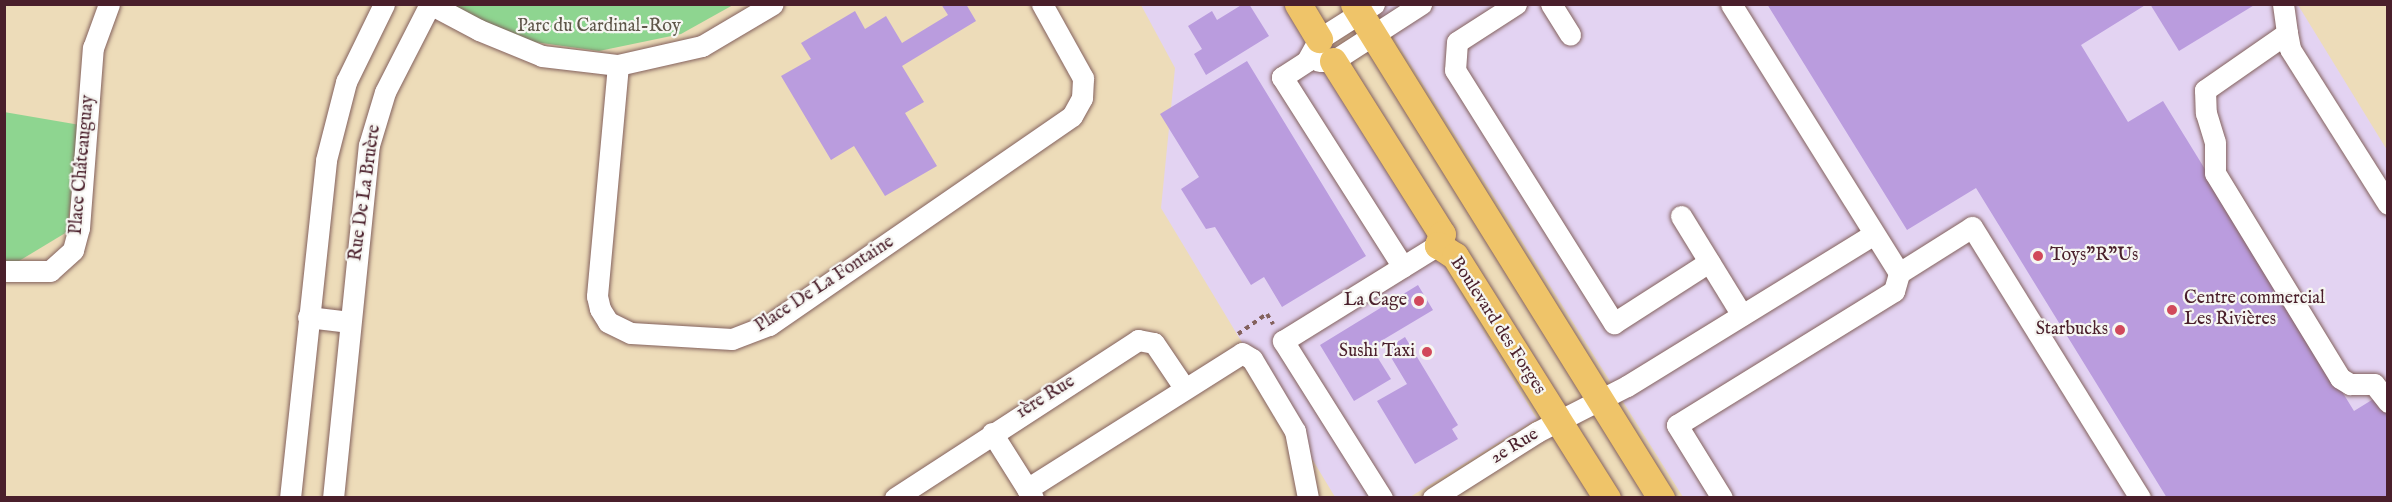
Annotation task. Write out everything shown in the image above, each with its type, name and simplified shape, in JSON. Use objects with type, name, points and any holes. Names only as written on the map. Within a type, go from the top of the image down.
[{"type":"main road","name":"Boulevard des Forges","points":[[1298,4],[1319,54],[1442,234],[1438,245],[1455,256],[1607,498]]},
{"type":"main road","points":[[1365,14],[1661,498]]},
{"type":"street","name":"Place Châteauguay","points":[[4,271],[50,271],[73,249],[79,228],[93,48],[109,4]]},
{"type":"street","points":[[290,498],[331,132],[346,82],[384,4]]},
{"type":"street","points":[[430,4],[479,30],[542,56],[618,65],[702,46],[773,4]]},
{"type":"street","name":"Rue De La Bruère","points":[[333,498],[350,322],[373,126],[385,92],[430,4]]},
{"type":"street","name":"Place De La Fontaine","points":[[618,65],[597,296],[600,309],[608,322],[631,333],[732,339],[769,325],[1072,116],[1082,98],[1083,78],[1042,4]]},
{"type":"street","points":[[1403,267],[1282,77],[1319,54],[1365,14],[1421,4]]},
{"type":"street","points":[[1516,4],[1457,42],[1455,70],[1614,322],[1709,262]]},
{"type":"street","points":[[1551,4],[1570,34]]},
{"type":"street","points":[[1731,4],[1899,273]]},
{"type":"street","points":[[2283,4],[2290,49],[2388,204]]},
{"type":"street","points":[[2287,33],[2205,90],[2204,104],[2216,142],[2215,173],[2340,378],[2350,384],[2374,384],[2388,402]]},
{"type":"street","points":[[1680,216],[1742,315]]},
{"type":"street","points":[[1722,498],[1677,426],[1894,291],[1899,273],[1972,227],[2140,498]]},
{"type":"street","name":"2e Rue","points":[[1433,498],[1874,234]]},
{"type":"street","points":[[1382,498],[1284,341],[1438,245]]},
{"type":"street","points":[[309,317],[350,322]]},
{"type":"street","name":"1ère Rue","points":[[895,498],[1138,340],[1154,343],[1185,389]]},
{"type":"street","points":[[992,433],[1030,493],[1185,389],[1245,354],[1297,435],[1308,498]]},
{"type":"path","points":[[1245,354],[1234,337],[1267,314],[1284,341]]},
{"type":"shaded area","points":[[1141,5],[1286,5],[1537,419],[1410,497],[1335,497],[1161,208],[1175,68]]},
{"type":"shaded area","points":[[1373,5],[2298,5],[2387,150],[2387,497],[1683,497]]},
{"type":"green space","name":"Parc du Cardinal-Roy","points":[[433,5],[733,5],[681,34],[599,51],[527,41]]},
{"type":"green space","points":[[4,112],[80,125],[67,232],[9,267],[4,266]]},
{"type":"building","points":[[941,4],[966,4],[976,21],[902,66],[924,102],[905,113],[937,166],[885,196],[854,146],[831,160],[781,76],[811,59],[801,43],[855,11],[865,29],[886,16],[902,43],[948,15]]},
{"type":"building","points":[[1243,4],[1249,4],[1269,36],[1206,75],[1194,54],[1202,49],[1188,26],[1212,11],[1217,20]]},
{"type":"building","name":"Centre commercial Les Rivières","points":[[1767,4],[2147,4],[2081,45],[2128,122],[2163,101],[2354,411],[2388,390],[2388,498],[2167,498],[1976,188],[1907,230]]},
{"type":"building","points":[[2150,4],[2256,4],[2179,51]]},
{"type":"building","points":[[1247,61],[1366,256],[1282,307],[1264,277],[1251,285],[1215,227],[1206,229],[1181,189],[1199,177],[1160,114]]},
{"type":"building","points":[[1418,285],[1433,310],[1371,347],[1391,379],[1354,401],[1320,345]]},
{"type":"building","points":[[1405,337],[1458,425],[1452,429],[1458,439],[1415,464],[1377,401],[1407,384],[1386,349]]},
{"type":"place","name":"Toys\"R\"Us","points":[[2038,256]]},
{"type":"place","name":"La Cage","points":[[1419,301]]},
{"type":"place","name":"Centre commercial Les Rivières","points":[[2172,310]]},
{"type":"place","name":"Starbucks","points":[[2120,330]]},
{"type":"place","name":"Sushi Taxi","points":[[1427,352]]}]
